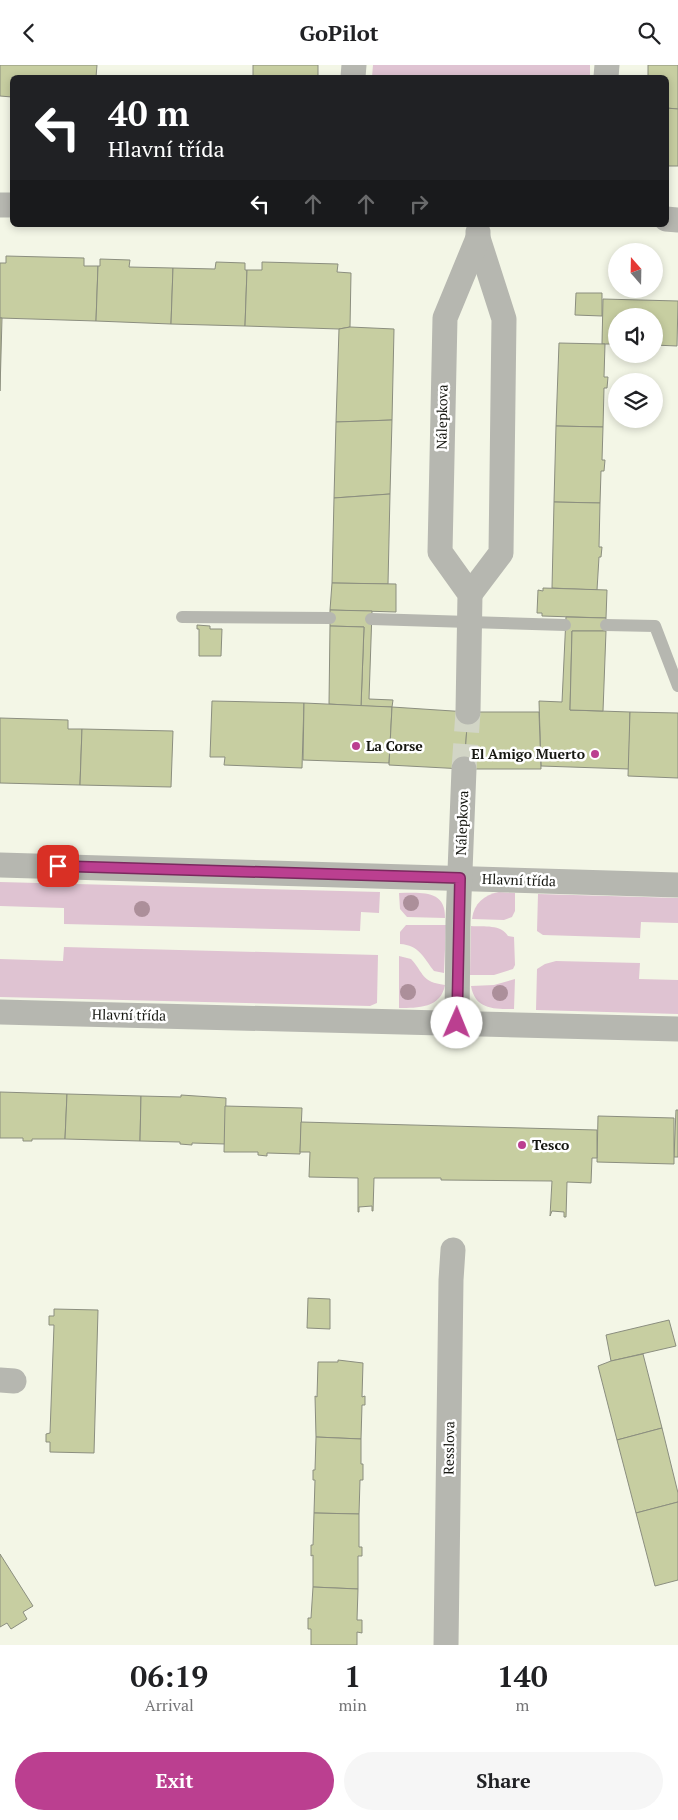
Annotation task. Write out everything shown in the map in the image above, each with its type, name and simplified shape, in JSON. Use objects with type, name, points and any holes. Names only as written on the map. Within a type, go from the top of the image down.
[{"type":"street","name":"Nálepkova","points":[[478,231],[504,319],[502,553],[470,594],[440,552],[444,337],[445,318],[478,231]]},
{"type":"street","points":[[468,712],[470,594]]},
{"type":"street","name":"Nálepkova","points":[[457,1023],[464,769]]},
{"type":"street","name":"Hlavní třída","points":[[0,865],[678,885]]},
{"type":"street","name":"Hlavní třída","points":[[0,1012],[678,1029]]},
{"type":"street","name":"Resslova","points":[[446,1645],[453,1250]]},
{"type":"lane","points":[[182,617],[330,618]]},
{"type":"lane","points":[[371,619],[566,625]]},
{"type":"lane","points":[[606,625],[655,626],[678,686]]},
{"type":"shaded area","points":[[373,65],[590,65],[590,75],[372,75]]},
{"type":"shaded area","points":[[0,882],[380,892],[379,913],[361,912],[360,931],[64,924],[64,908],[0,906]]},
{"type":"shaded area","points":[[499,892],[515,893],[515,911],[512,917],[504,920],[472,919],[477,904],[489,895]]},
{"type":"shaded area","points":[[399,893],[423,893],[436,897],[444,909],[445,918],[407,917],[400,909]]},
{"type":"shaded area","points":[[538,894],[678,898],[678,923],[641,922],[640,938],[543,935],[537,931]]},
{"type":"shaded area","points":[[406,925],[446,925],[444,973],[434,971],[424,957],[412,947],[400,944],[400,932]]},
{"type":"shaded area","points":[[471,926],[497,928],[508,936],[514,937],[515,965],[513,969],[494,975],[470,975]]},
{"type":"shaded area","points":[[64,947],[378,955],[377,1003],[370,1006],[0,997],[0,959],[63,961]]},
{"type":"shaded area","points":[[399,956],[411,959],[431,982],[445,985],[443,993],[439,998],[421,1007],[399,1008]]},
{"type":"shaded area","points":[[556,961],[640,963],[639,979],[678,980],[678,1014],[536,1010],[537,969],[545,964]]},
{"type":"shaded area","points":[[515,979],[514,1009],[487,1007],[481,1004],[473,994],[471,986],[494,985]]},
{"type":"building","points":[[0,65],[97,65],[96,75],[10,75],[10,97],[0,96]]},
{"type":"building","points":[[253,65],[318,65],[318,75],[253,75]]},
{"type":"building","points":[[648,65],[678,65],[678,109],[669,108],[669,75],[648,75]]},
{"type":"building","points":[[669,108],[678,109],[678,166],[669,166]]},
{"type":"building","points":[[6,256],[84,258],[84,266],[98,266],[96,321],[0,318],[0,263],[6,263]]},
{"type":"building","points":[[100,259],[130,260],[129,267],[173,268],[171,324],[96,321],[98,266],[100,266]]},
{"type":"building","points":[[216,262],[245,263],[245,270],[247,270],[245,326],[171,324],[173,268],[215,269]]},
{"type":"building","points":[[262,262],[338,264],[337,272],[351,273],[350,327],[339,329],[245,326],[247,270],[262,270]]},
{"type":"building","points":[[576,293],[602,293],[602,316],[575,315]]},
{"type":"building","points":[[603,299],[678,301],[677,346],[663,345],[663,308],[608,308],[608,344],[602,344]]},
{"type":"building","points":[[0,318],[2,318],[0,391]]},
{"type":"building","points":[[350,327],[394,329],[392,420],[336,422],[339,329]]},
{"type":"building","points":[[559,343],[605,344],[604,377],[608,377],[607,388],[604,388],[603,427],[556,426]]},
{"type":"building","points":[[392,420],[390,494],[334,498],[336,422]]},
{"type":"building","points":[[556,426],[603,427],[602,460],[605,460],[604,471],[601,471],[600,503],[554,502]]},
{"type":"building","points":[[390,494],[388,584],[332,583],[334,498]]},
{"type":"building","points":[[554,502],[600,503],[599,547],[602,547],[601,557],[599,557],[597,590],[552,588]]},
{"type":"building","points":[[332,583],[396,584],[396,612],[330,610]]},
{"type":"building","points":[[543,588],[607,590],[606,618],[542,616],[542,613],[537,613],[538,590],[543,591]]},
{"type":"building","points":[[330,610],[372,611],[369,699],[393,700],[392,707],[361,706],[364,627],[330,626]]},
{"type":"building","points":[[566,617],[606,618],[606,631],[572,631],[570,710],[630,712],[629,769],[541,766],[539,701],[562,702]]},
{"type":"building","points":[[197,625],[210,626],[210,629],[222,629],[221,656],[199,656],[199,629],[197,629]]},
{"type":"building","points":[[330,626],[364,627],[361,706],[329,704]]},
{"type":"building","points":[[572,631],[606,631],[603,711],[570,710]]},
{"type":"building","points":[[212,701],[304,703],[302,768],[224,765],[225,757],[210,757]]},
{"type":"building","points":[[304,703],[392,707],[389,763],[303,760]]},
{"type":"building","points":[[392,707],[468,712],[464,769],[389,765]]},
{"type":"building","points":[[468,712],[539,712],[541,769],[464,769]]},
{"type":"building","points":[[630,712],[678,713],[678,778],[628,776]]},
{"type":"building","points":[[0,718],[68,720],[68,729],[82,729],[80,785],[0,783]]},
{"type":"building","points":[[82,729],[173,731],[171,787],[80,785]]},
{"type":"building","points":[[0,1092],[67,1094],[65,1139],[32,1139],[32,1141],[23,1141],[23,1138],[0,1138]]},
{"type":"building","points":[[67,1094],[141,1096],[140,1141],[65,1139]]},
{"type":"building","points":[[181,1095],[226,1098],[225,1144],[192,1143],[192,1145],[180,1144],[180,1142],[140,1141],[141,1096],[181,1097]]},
{"type":"building","points":[[225,1106],[302,1108],[300,1154],[267,1153],[267,1156],[258,1155],[258,1152],[224,1152]]},
{"type":"building","points":[[676,1110],[678,1110],[678,1157],[674,1157]]},
{"type":"building","points":[[598,1116],[674,1118],[674,1164],[597,1162]]},
{"type":"building","points":[[301,1122],[597,1130],[597,1158],[592,1158],[591,1183],[567,1182],[566,1217],[564,1217],[564,1212],[552,1211],[550,1216],[552,1181],[441,1180],[441,1178],[374,1178],[373,1211],[372,1206],[359,1207],[358,1212],[358,1178],[309,1177],[310,1152],[300,1152]]},
{"type":"building","points":[[308,1298],[330,1299],[330,1329],[307,1328]]},
{"type":"building","points":[[54,1309],[98,1310],[94,1453],[50,1452],[50,1442],[46,1442],[46,1434],[50,1433],[54,1325],[49,1325],[49,1316],[54,1316]]},
{"type":"building","points":[[669,1320],[676,1346],[611,1361],[606,1335]]},
{"type":"building","points":[[643,1354],[662,1428],[617,1440],[598,1366]]},
{"type":"building","points":[[338,1360],[363,1363],[362,1397],[365,1396],[365,1405],[362,1405],[361,1439],[316,1437],[315,1396],[317,1397],[318,1362],[338,1362]]},
{"type":"building","points":[[662,1428],[678,1493],[678,1502],[636,1513],[617,1440]]},
{"type":"building","points":[[316,1437],[361,1439],[363,1480],[360,1480],[359,1514],[314,1513],[315,1480],[313,1480],[313,1470],[315,1470]]},
{"type":"building","points":[[678,1502],[678,1580],[655,1586],[636,1513]]},
{"type":"building","points":[[314,1513],[359,1514],[359,1547],[362,1547],[362,1556],[358,1556],[358,1589],[313,1587],[313,1555],[311,1556],[311,1545],[313,1545]]},
{"type":"building","points":[[0,1554],[33,1606],[23,1612],[27,1619],[11,1629],[7,1623],[0,1627]]},
{"type":"building","points":[[313,1587],[358,1589],[357,1620],[362,1620],[362,1633],[357,1632],[357,1645],[311,1645],[311,1629],[308,1629],[308,1618],[311,1618]]},
{"type":"tunnel","points":[[464,769],[468,712]]},
{"type":"place","name":"La Corse","points":[[356,746]]},
{"type":"place","name":"El Amigo Muerto","points":[[595,754]]},
{"type":"place","name":"Tesco","points":[[522,1145]]},
{"type":"route","points":[[58,866],[460,878],[457,1023]]}]
